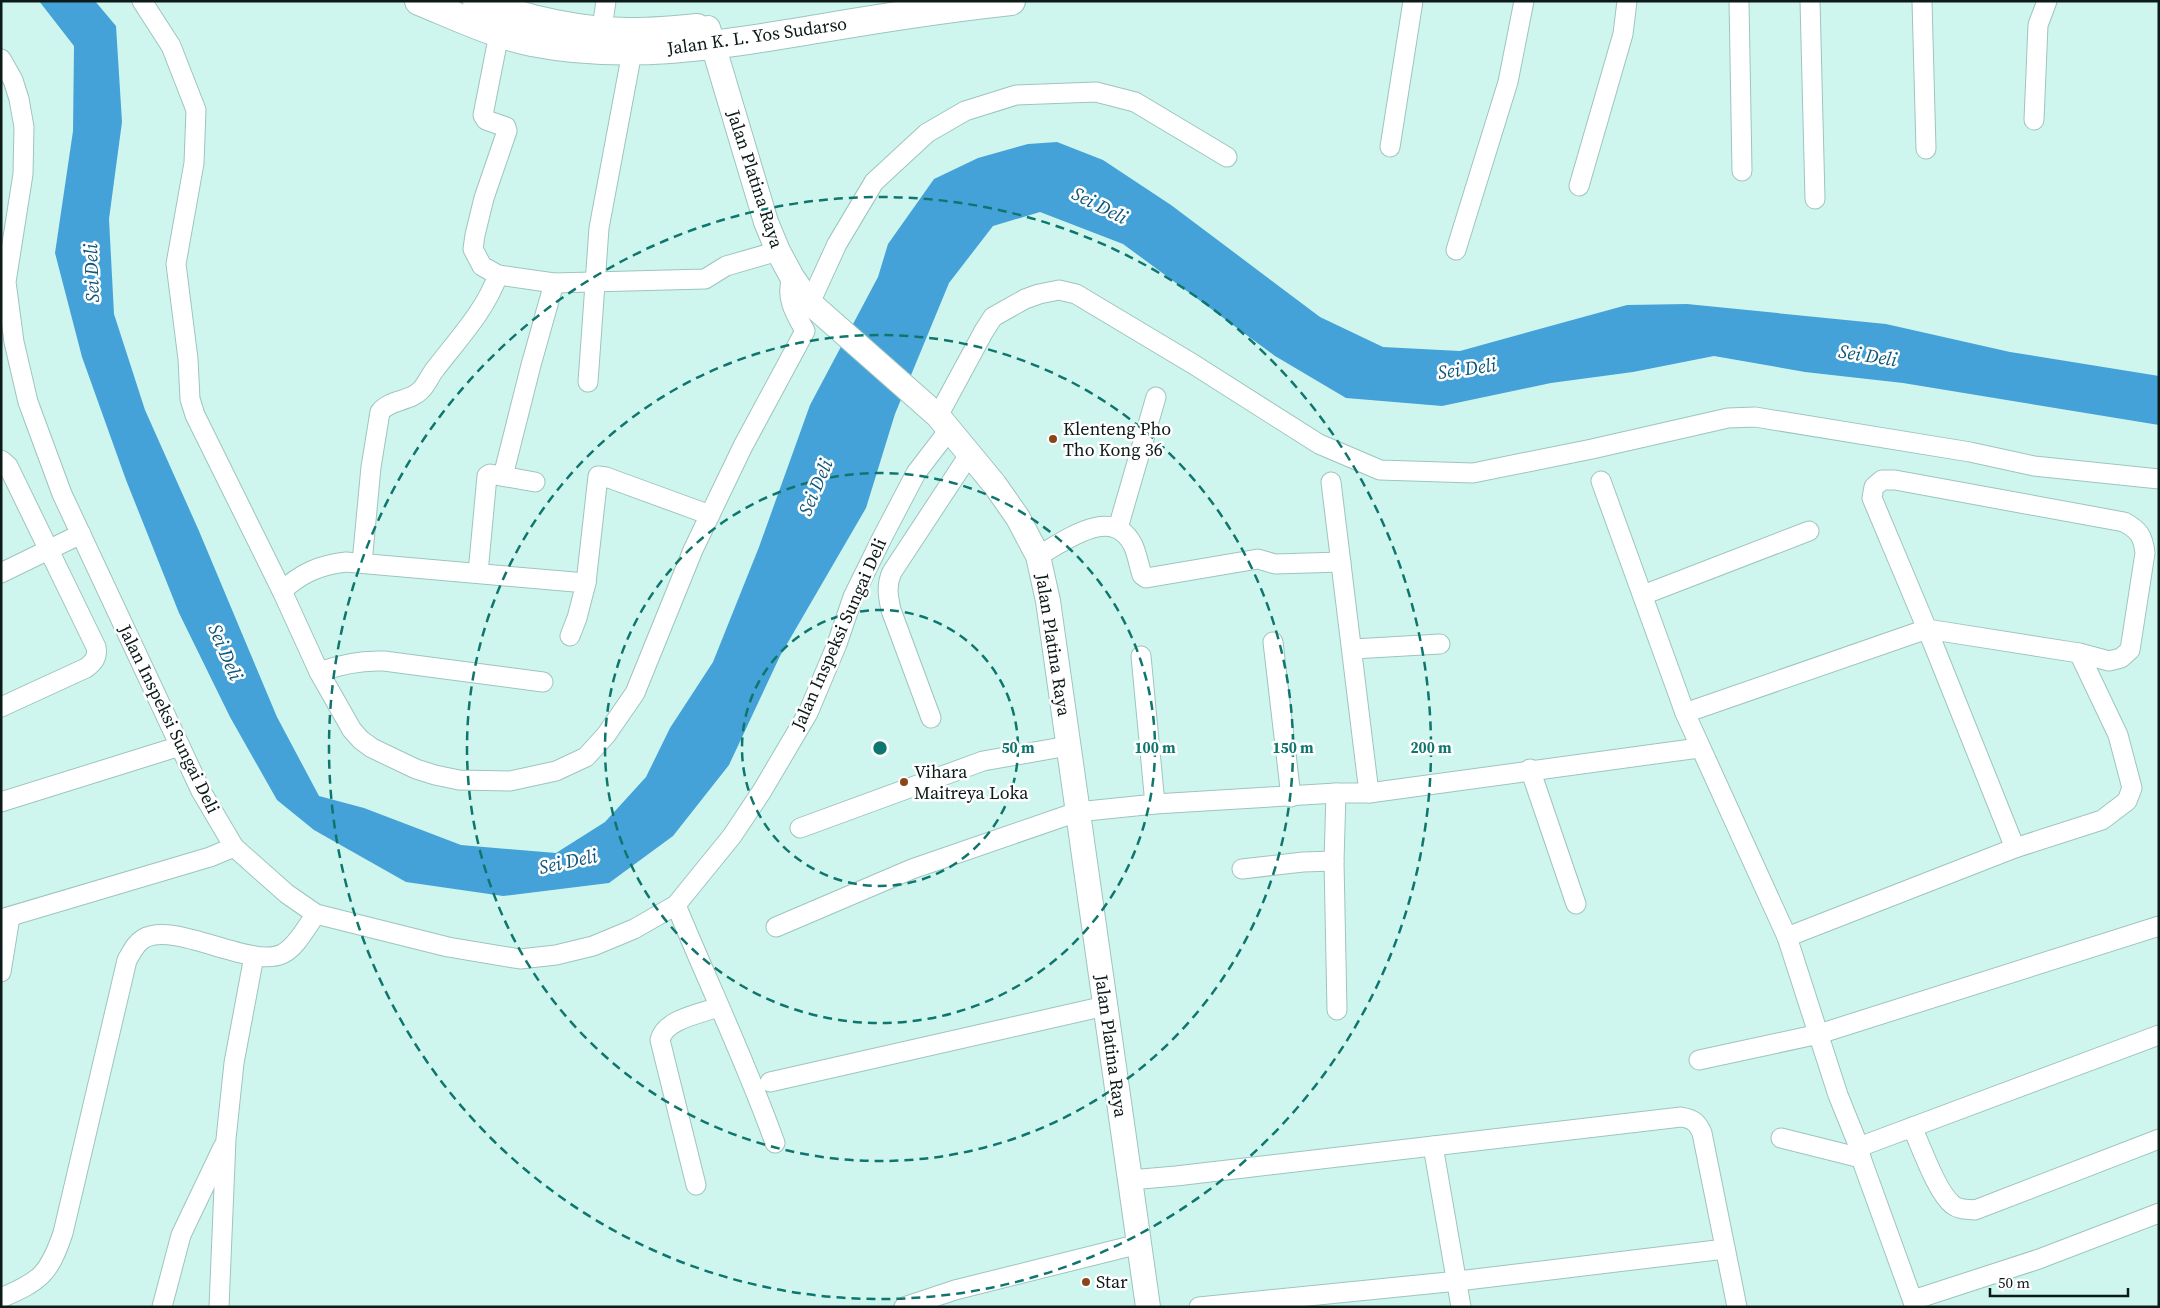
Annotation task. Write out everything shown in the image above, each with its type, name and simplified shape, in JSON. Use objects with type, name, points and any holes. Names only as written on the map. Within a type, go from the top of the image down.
[{"type":"highway","name":"Jalan K. L. Yos Sudarso","points":[[418,1],[499,34],[533,42],[600,40],[634,32],[711,37],[1011,1]]},
{"type":"highway","name":"Jalan K. L. Yos Sudarso","points":[[478,1],[632,52],[890,1]]},
{"type":"main road","name":"Jalan Platina Raya","points":[[711,37],[766,222],[778,251],[792,277],[815,307],[914,393],[944,423],[1006,500],[1038,556],[1048,600],[1148,1307]]},
{"type":"street","points":[[142,1],[171,46],[196,110],[194,163],[176,264],[188,359],[190,399],[195,415],[282,591],[319,672],[344,716],[361,740],[372,748],[416,769],[459,780],[510,781],[556,771],[586,757],[606,735],[635,693],[693,550],[743,446],[805,331],[791,307],[788,288],[792,277]]},
{"type":"street","points":[[600,40],[606,1]]},
{"type":"street","points":[[1390,148],[1414,1]]},
{"type":"street","points":[[1456,250],[1508,82],[1524,1]]},
{"type":"street","points":[[1579,186],[1623,34],[1627,1]]},
{"type":"street","points":[[1739,1],[1742,171]]},
{"type":"street","points":[[1810,1],[1816,198]]},
{"type":"street","points":[[1922,1],[1926,149]]},
{"type":"street","points":[[2034,120],[2038,25],[2047,1]]},
{"type":"street","points":[[499,34],[483,115],[486,120],[506,128],[507,131],[484,198],[473,249],[482,266],[498,275],[554,283],[594,284],[705,280],[726,266],[778,251]]},
{"type":"street","points":[[588,382],[599,228],[632,52]]},
{"type":"street","name":"Jalan Inspeksi Sungai Deli","points":[[1,59],[14,80],[20,99],[24,128],[23,174],[6,282],[14,342],[28,402],[62,494],[200,791],[234,846],[287,894],[316,914],[448,947],[520,959],[556,955],[593,946],[634,929],[676,906],[732,836],[762,791],[808,713],[837,644],[853,597],[882,538],[944,423],[984,331],[993,317],[1025,299],[1059,290],[1076,294],[1193,364],[1319,444],[1380,470],[1473,473],[1592,449],[1728,418],[1755,417],[1970,452],[2034,466],[2159,479]]},
{"type":"street","points":[[815,307],[837,244],[874,182],[927,133],[966,111],[1016,95],[1096,92],[1136,102],[1227,157]]},
{"type":"street","points":[[362,563],[371,467],[380,412],[387,406],[406,400],[421,390],[428,378],[480,311],[498,275]]},
{"type":"street","points":[[503,476],[554,283]]},
{"type":"street","points":[[1118,528],[1156,397]]},
{"type":"street","points":[[931,718],[891,610],[888,582],[892,572],[970,455]]},
{"type":"street","points":[[1,460],[8,466],[96,647],[97,654],[93,663],[86,668],[1,707]]},
{"type":"street","points":[[478,573],[487,478],[490,474],[535,482]]},
{"type":"street","points":[[570,636],[586,583],[598,476],[606,477],[710,515]]},
{"type":"street","points":[[1685,713],[1927,629],[2079,653],[2109,661],[2121,658],[2130,650],[2145,553],[2143,538],[2136,528],[2124,522],[1895,480],[1882,480],[1874,487],[1872,498],[1927,629],[2015,848]]},
{"type":"street","points":[[1601,481],[1699,748],[1787,937],[1838,1095],[1914,1304],[2159,1214]]},
{"type":"street","points":[[1330,482],[1353,649],[1369,793]]},
{"type":"street","points":[[1038,556],[1092,527],[1106,525],[1118,528],[1132,544],[1142,575],[1146,578],[1258,560],[1275,564],[1341,562]]},
{"type":"street","points":[[1643,595],[1808,532]]},
{"type":"street","points":[[1,574],[49,552],[81,534]]},
{"type":"street","points":[[282,591],[295,579],[320,566],[346,562],[586,583]]},
{"type":"street","points":[[1273,642],[1291,797]]},
{"type":"street","points":[[1353,649],[1440,644]]},
{"type":"street","points":[[1787,937],[2015,848],[2102,820],[2127,801],[2132,788],[2118,735],[2079,653]]},
{"type":"street","points":[[1141,656],[1155,804]]},
{"type":"street","points":[[319,672],[341,664],[363,660],[384,661],[543,682]]},
{"type":"street","points":[[1,802],[180,746]]},
{"type":"street","points":[[800,828],[983,761],[1068,746]]},
{"type":"street","points":[[776,927],[912,869],[1077,812],[1155,804],[1336,793],[1369,793],[1530,769],[1699,748]]},
{"type":"street","points":[[1530,769],[1576,904]]},
{"type":"street","points":[[1336,793],[1334,861],[1337,1010]]},
{"type":"street","points":[[1,972],[6,918],[210,857],[234,846]]},
{"type":"street","points":[[1242,869],[1303,862],[1334,861]]},
{"type":"street","points":[[676,906],[718,1007],[754,1085],[775,1143]]},
{"type":"street","points":[[1,1298],[28,1286],[42,1276],[55,1256],[63,1233],[127,960],[135,946],[147,937],[161,935],[196,940],[254,956],[275,956],[287,951],[316,914]]},
{"type":"street","points":[[1700,1060],[1819,1034],[2159,926]]},
{"type":"street","points":[[219,1307],[226,1139],[234,1063],[254,956]]},
{"type":"street","points":[[770,1082],[1105,1006]]},
{"type":"street","points":[[696,1185],[660,1040],[662,1033],[671,1024],[718,1007]]},
{"type":"street","points":[[1781,1138],[1860,1152],[1912,1127],[2159,1035]]},
{"type":"street","points":[[1130,1180],[1680,1118],[1691,1119],[1698,1124],[1702,1133],[1737,1307]]},
{"type":"street","points":[[1912,1127],[1942,1194],[1953,1205],[1976,1210],[2159,1139]]},
{"type":"street","points":[[162,1307],[181,1235],[226,1139]]},
{"type":"street","points":[[1433,1146],[1461,1307]]},
{"type":"street","points":[[904,1307],[955,1290],[1139,1244]]},
{"type":"street","points":[[1199,1307],[1458,1281],[1726,1249]]},
{"type":"water","name":"Sei Deli","points":[[39,1],[95,1],[116,26],[122,122],[109,219],[114,314],[145,410],[199,531],[277,717],[319,796],[364,808],[461,845],[556,853],[605,822],[646,777],[670,728],[713,662],[759,547],[810,405],[878,277],[888,244],[934,179],[978,158],[1028,144],[1057,142],[1103,160],[1171,205],[1320,317],[1383,347],[1460,351],[1627,305],[1687,304],[1886,324],[2010,352],[2159,376],[2159,425],[1903,383],[1805,372],[1714,356],[1633,372],[1551,383],[1442,406],[1346,398],[1275,356],[1123,244],[1040,212],[993,226],[949,283],[895,414],[866,508],[780,656],[729,765],[673,836],[609,883],[503,896],[406,882],[314,830],[277,800],[230,717],[179,613],[126,480],[82,357],[55,253],[73,131],[74,46]]},
{"type":"place","name":"Klenteng Pho Tho Kong 36","points":[[1053,439]]},
{"type":"place","name":"Vihara Maitreya Loka","points":[[904,782]]},
{"type":"place","name":"Star","points":[[1086,1282]]}]
